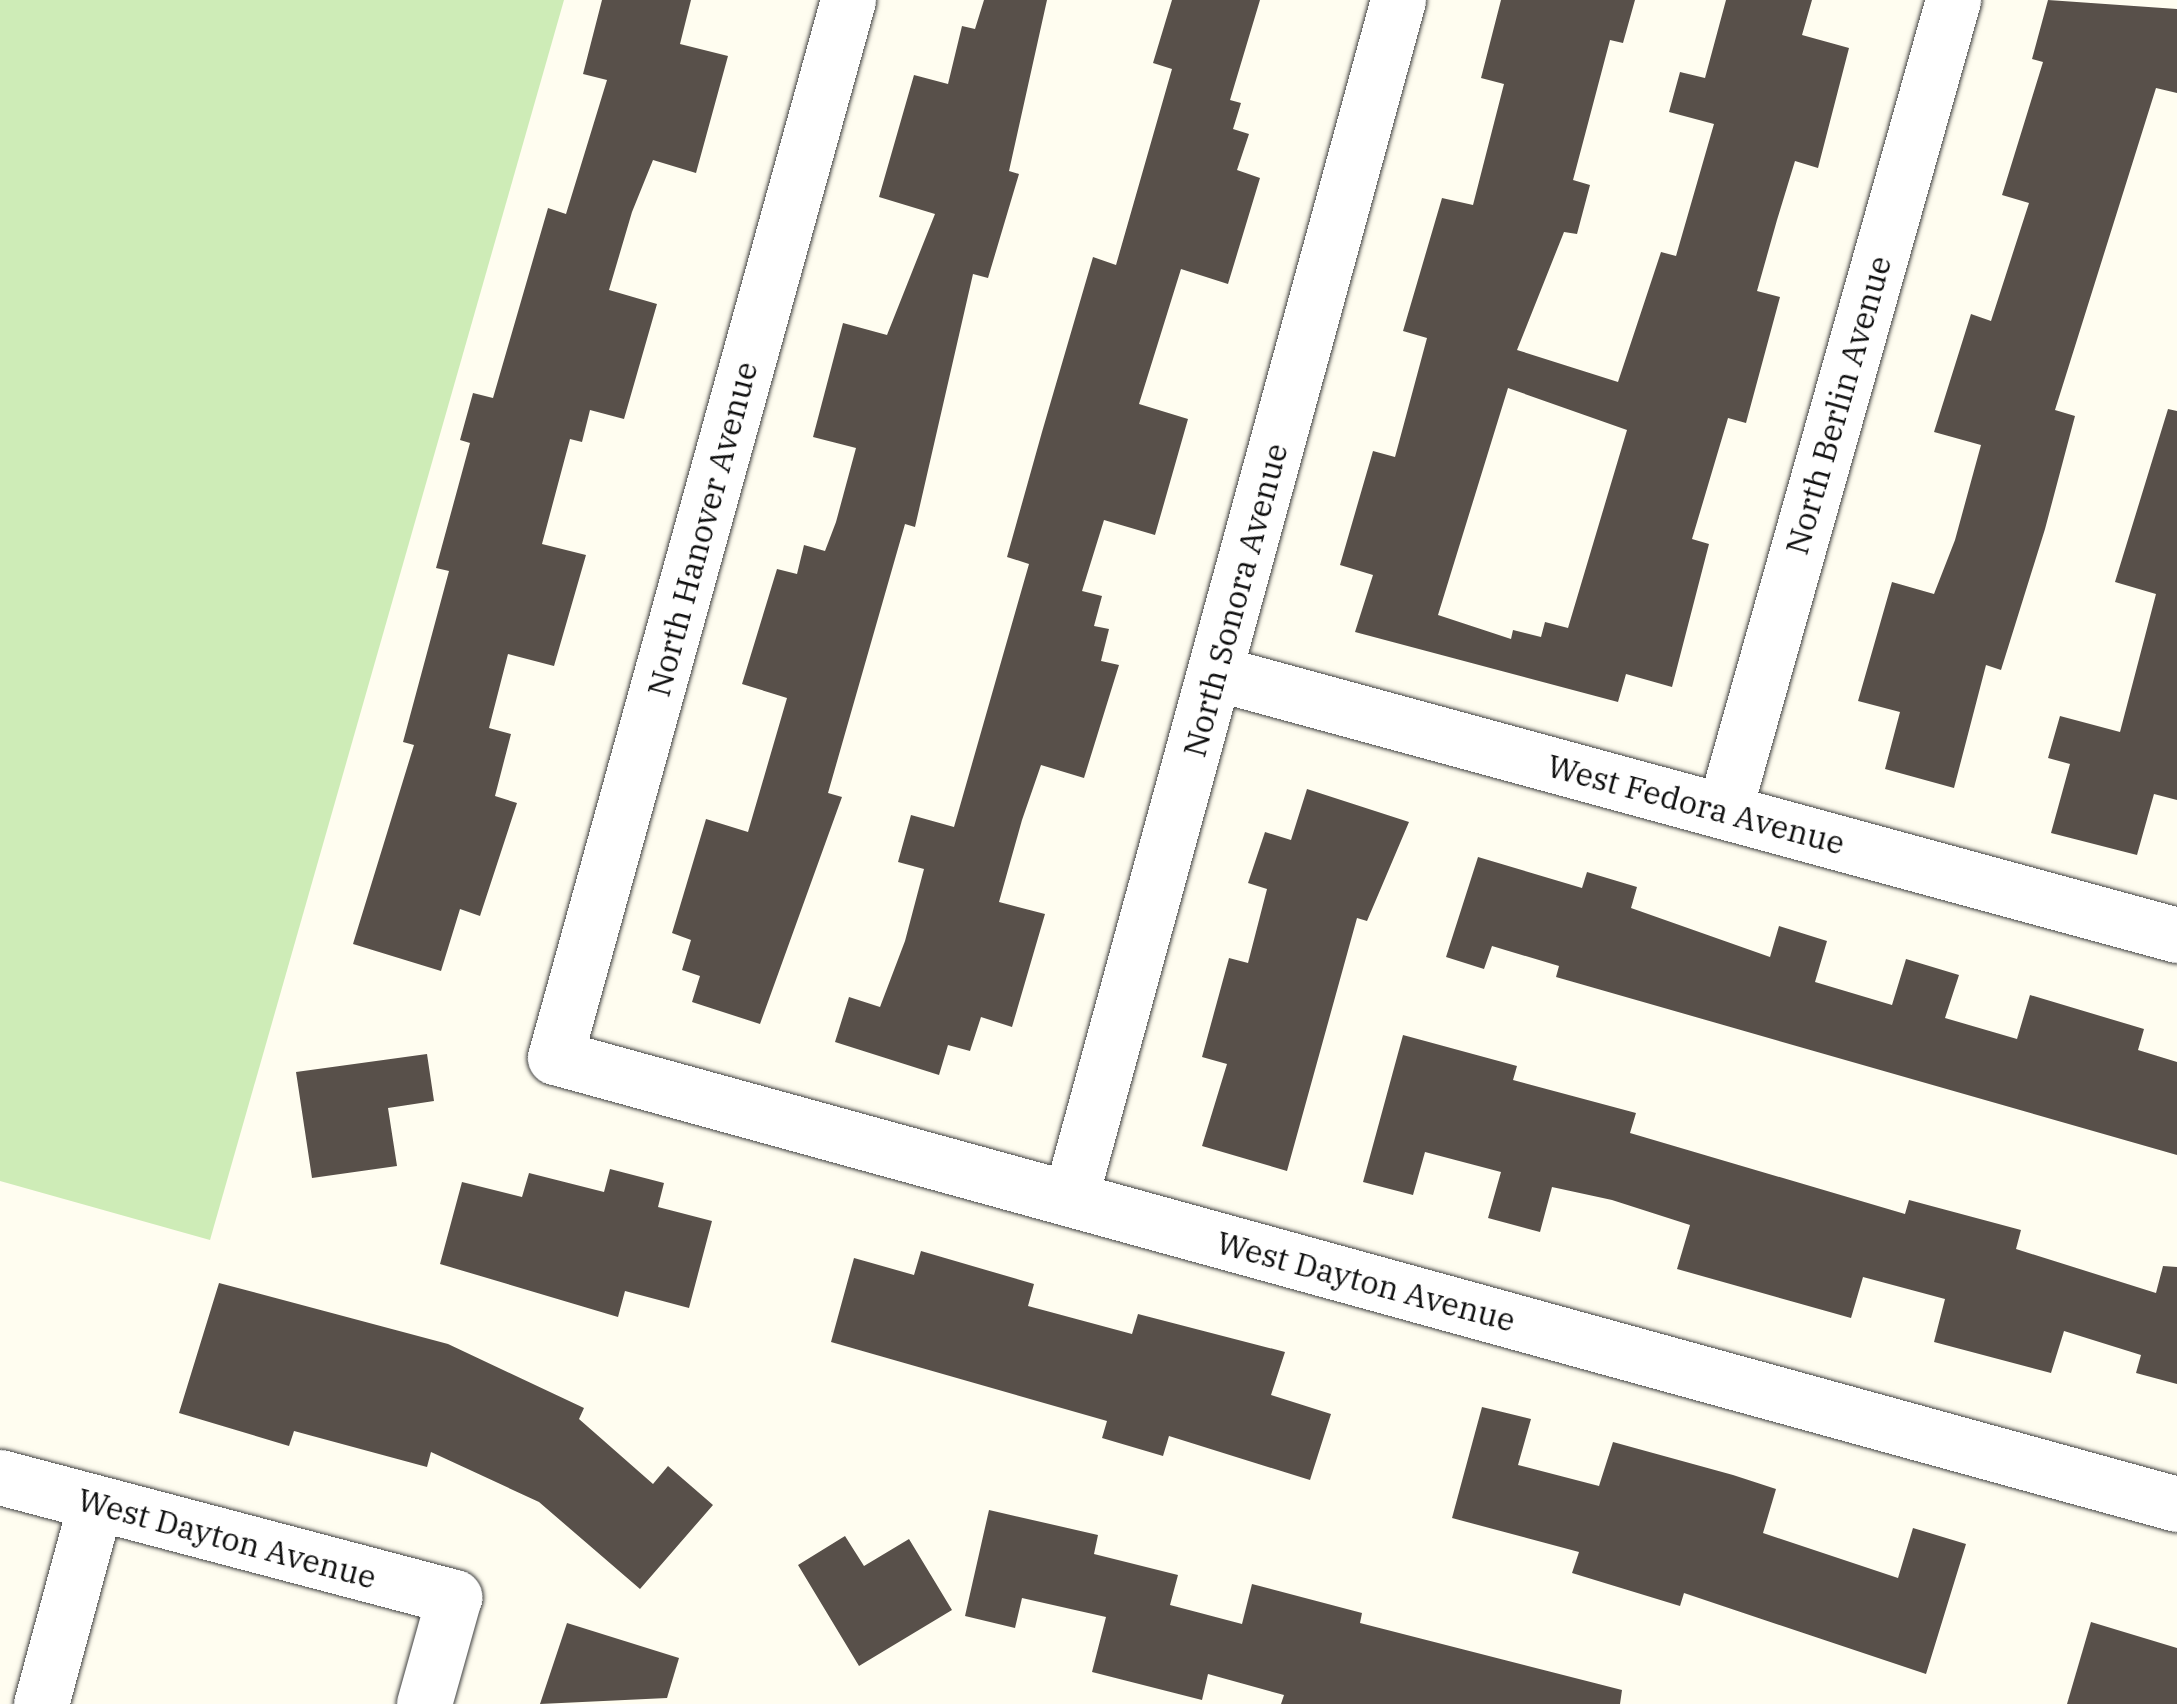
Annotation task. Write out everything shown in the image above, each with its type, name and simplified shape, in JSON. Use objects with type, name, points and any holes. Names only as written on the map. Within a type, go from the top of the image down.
[{"type":"street","name":"North Hanover Avenue","points":[[556,1058],[848,0]]},
{"type":"street","name":"North Sonora Avenue","points":[[1070,1199],[1398,0]]},
{"type":"street","name":"North Berlin Avenue","points":[[1724,811],[1954,0]]},
{"type":"street","name":"West Fedora Avenue","points":[[1216,673],[2177,935]]},
{"type":"street","name":"West Dayton Avenue","points":[[556,1058],[2177,1504]]},
{"type":"street","name":"West Dayton Avenue","points":[[0,1477],[454,1597],[424,1704]]},
{"type":"street","points":[[41,1704],[95,1505]]},
{"type":"green space","points":[[0,0],[564,0],[210,1240],[0,1181]]},
{"type":"building","points":[[602,0],[691,0],[680,44],[728,56],[696,173],[653,160],[632,212],[609,290],[657,304],[624,419],[590,410],[582,442],[570,439],[542,544],[586,555],[554,666],[508,654],[489,728],[511,734],[495,796],[517,803],[480,916],[460,909],[441,971],[353,944],[414,745],[403,742],[449,571],[436,568],[470,443],[460,440],[473,393],[493,398],[548,208],[566,214],[607,80],[583,74]]},
{"type":"building","points":[[984,0],[1047,0],[1009,171],[1019,174],[988,278],[973,274],[915,527],[905,524],[828,793],[842,797],[760,1024],[692,1002],[700,976],[682,970],[691,940],[672,933],[706,819],[748,832],[787,698],[742,684],[777,569],[797,574],[804,545],[825,551],[836,522],[856,448],[813,437],[843,323],[887,335],[935,214],[879,197],[914,75],[948,84],[962,26],[975,29]]},
{"type":"building","points":[[1172,0],[1260,0],[1230,100],[1241,103],[1233,129],[1249,134],[1237,170],[1260,178],[1228,284],[1181,269],[1139,404],[1188,419],[1155,535],[1104,520],[1082,591],[1102,596],[1094,626],[1109,629],[1101,661],[1119,665],[1084,778],[1041,765],[1022,820],[999,902],[1045,914],[1012,1027],[981,1017],[970,1051],[948,1045],[939,1075],[835,1042],[849,997],[880,1007],[905,941],[924,869],[898,862],[911,815],[954,827],[1029,564],[1007,557],[1042,432],[1093,257],[1116,265],[1172,69],[1153,63]]},
{"type":"building","points":[[1501,0],[1635,0],[1623,43],[1610,40],[1573,180],[1590,185],[1577,234],[1564,232],[1517,350],[1618,382],[1661,252],[1676,256],[1714,124],[1669,112],[1680,72],[1705,78],[1726,0],[1812,0],[1802,35],[1849,48],[1818,168],[1795,161],[1757,291],[1780,297],[1746,423],[1728,418],[1692,539],[1709,544],[1672,687],[1626,674],[1618,702],[1355,632],[1373,575],[1340,565],[1373,451],[1395,457],[1427,338],[1403,331],[1442,198],[1473,205],[1504,84],[1481,78]],"holes":[[[1508,388],[1627,430],[1568,628],[1545,622],[1541,637],[1513,630],[1511,639],[1438,615]]]},
{"type":"building","points":[[2048,0],[2177,9],[2177,93],[2156,88],[2055,410],[2075,416],[2045,529],[2001,670],[1986,665],[1954,788],[1885,769],[1900,712],[1858,701],[1892,582],[1934,594],[1955,540],[1981,445],[1934,432],[1971,314],[1991,321],[2029,203],[2002,195],[2043,62],[2032,59]]},
{"type":"building","points":[[2168,409],[2177,411],[2177,800],[2154,794],[2137,855],[2051,833],[2070,764],[2048,758],[2060,716],[2120,732],[2156,594],[2115,582]]},
{"type":"building","points":[[1307,789],[1409,822],[1367,921],[1357,918],[1287,1171],[1202,1146],[1227,1064],[1202,1057],[1229,958],[1248,963],[1267,889],[1248,883],[1265,832],[1291,840]]},
{"type":"building","points":[[1478,857],[1582,888],[1587,872],[1637,887],[1631,908],[1770,957],[1779,926],[1827,941],[1815,982],[1892,1005],[1906,959],[1959,975],[1945,1018],[2017,1039],[2030,995],[2144,1029],[2138,1050],[2177,1062],[2177,1155],[1556,977],[1559,966],[1492,946],[1484,969],[1446,957]]},
{"type":"building","points":[[1403,1035],[1517,1066],[1513,1080],[1636,1113],[1630,1133],[1905,1214],[1909,1200],[2021,1230],[2016,1249],[2156,1293],[2163,1266],[2177,1267],[2177,1384],[2136,1373],[2141,1355],[2064,1331],[2051,1373],[1934,1342],[1945,1299],[1863,1277],[1851,1318],[1677,1269],[1690,1225],[1612,1200],[1552,1187],[1540,1232],[1488,1218],[1501,1172],[1425,1152],[1413,1195],[1363,1182]]},
{"type":"building","points":[[427,1054],[434,1101],[388,1108],[397,1166],[312,1178],[296,1072]]},
{"type":"building","points":[[610,1169],[664,1183],[658,1207],[712,1221],[689,1308],[625,1291],[618,1317],[440,1264],[462,1182],[522,1197],[529,1173],[604,1192]]},
{"type":"building","points":[[921,1251],[1034,1284],[1028,1306],[1132,1334],[1138,1314],[1285,1352],[1271,1395],[1331,1414],[1310,1480],[1169,1436],[1163,1456],[1102,1438],[1107,1421],[831,1342],[854,1258],[914,1275]]},
{"type":"building","points":[[219,1283],[448,1344],[584,1408],[579,1419],[653,1484],[668,1466],[713,1505],[640,1589],[539,1502],[431,1452],[427,1467],[294,1431],[289,1446],[179,1413]]},
{"type":"building","points":[[1482,1407],[1531,1419],[1518,1465],[1599,1486],[1613,1442],[1733,1475],[1776,1489],[1763,1533],[1898,1578],[1913,1528],[1966,1544],[1926,1674],[1684,1593],[1680,1606],[1572,1573],[1579,1552],[1452,1518]]},
{"type":"building","points":[[989,1510],[1098,1535],[1094,1554],[1178,1575],[1170,1605],[1242,1624],[1252,1584],[1362,1613],[1360,1623],[1622,1690],[1620,1704],[1281,1704],[1284,1695],[1208,1674],[1202,1700],[1092,1672],[1106,1617],[1022,1598],[1015,1628],[965,1616]]},
{"type":"building","points":[[845,1536],[864,1566],[909,1539],[952,1610],[859,1666],[798,1565]]},
{"type":"building","points":[[2091,1622],[2177,1648],[2177,1704],[2067,1704]]},
{"type":"building","points":[[567,1623],[679,1658],[667,1698],[540,1704]]}]
